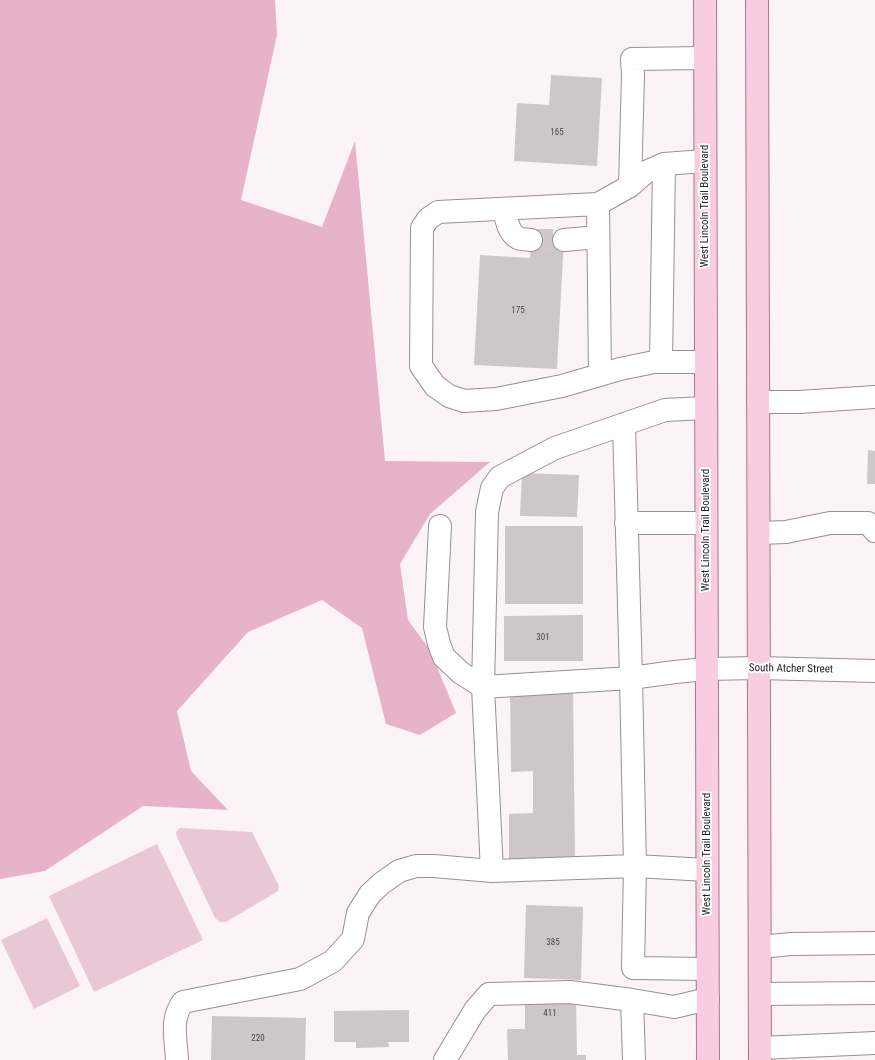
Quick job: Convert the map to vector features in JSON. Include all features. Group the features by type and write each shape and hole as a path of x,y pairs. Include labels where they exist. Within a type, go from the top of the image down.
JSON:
{"main road":[{"name":"West Lincoln Trail Boulevard","path":"705,0 704,161 708,1060"},
{"path":"757,0 760,1054"}],"street":[{"path":"630,186 633,74 632,59 704,58"},
{"path":"704,161 664,164 646,172 630,186 598,204 438,212 428,219 422,228 421,366 435,386 449,396 464,401 496,399 562,386 654,362 705,362"},
{"path":"661,362 664,164"},
{"path":"598,204 600,375"},
{"path":"504,209 507,223 512,232 519,238 531,240"},
{"path":"564,240 598,237"},
{"path":"758,402 799,402 875,397"},
{"path":"492,871 483,687 487,512 492,488 500,477 555,448 665,410 705,408"},
{"path":"624,424 635,866 633,968 708,969"},
{"path":"626,523 706,523"},
{"path":"758,533 786,532 830,523 868,523 875,531"},
{"path":"440,526 435,627 438,644 444,657 461,673 483,687"},
{"name":"South Atcher Street","path":"483,687 631,678 706,669 759,668 875,671"},
{"path":"177,1060 174,1022 177,1010 184,1002 300,979 333,961 353,939 358,913 370,894 399,871 416,866 492,871 635,866 707,870"},
{"path":"760,947 791,944 875,943"},
{"path":"445,1060 475,1010 489,994 570,992 674,1007 708,999"},
{"path":"760,994 875,993"},
{"path":"632,1000 634,1060"},
{"path":"760,1054 875,1043"}],"shaded area":[{"path":"0,0 275,0 277,35 241,200 322,227 355,141 385,461 490,462 430,514 400,564 408,620 430,650 456,713 420,735 386,724 362,628 322,600 248,632 177,711 191,771 228,810 143,806 45,871 0,879"},
{"path":"180,828 252,832 279,886 278,891 226,922 220,922 215,918 177,837 176,832"},
{"path":"157,844 203,940 94,992 49,896"},
{"path":"47,918 80,986 34,1009 1,940"}],"building":[{"path":"551,75 602,78 597,166 514,161 517,103 549,105"},
{"path":"532,235 564,237 557,369 474,365 480,255 530,258"},
{"path":"868,450 875,451 875,484 867,484"},
{"path":"522,473 579,475 577,517 520,516"},
{"path":"505,526 583,526 583,604 505,604"},
{"path":"583,615 583,661 504,661 504,616"},
{"path":"573,688 575,861 509,862 509,814 533,813 533,771 511,772 510,689"},
{"path":"526,905 583,907 581,980 524,978"},
{"path":"576,997 577,1055 586,1055 586,1060 508,1060 507,1029 525,1029 525,998"},
{"path":"409,1010 409,1042 388,1042 389,1047 356,1048 356,1042 334,1042 334,1011"},
{"path":"212,1016 306,1018 305,1060 211,1060"}],"tunnel":[{"path":"531,240 564,240"}]}
